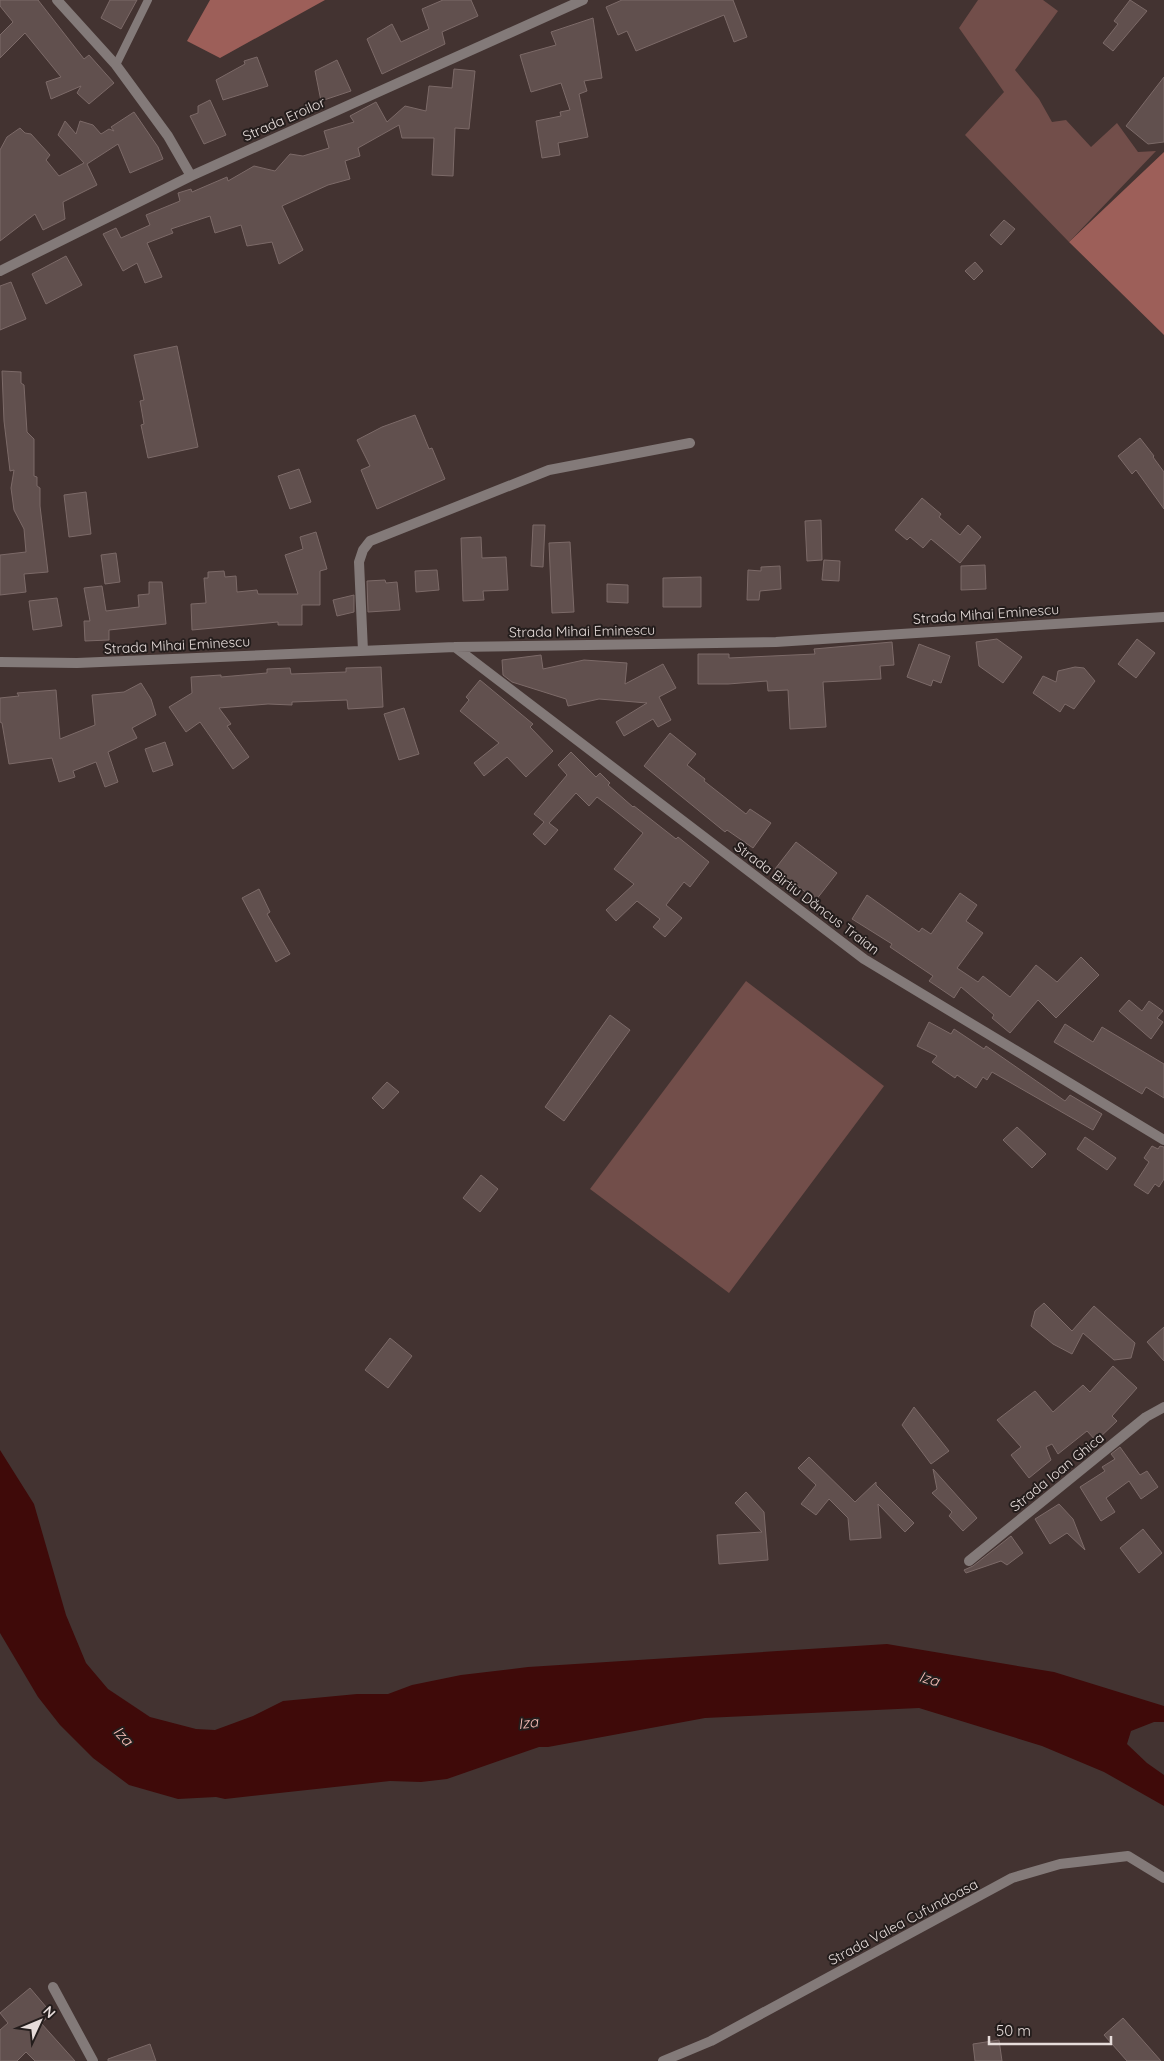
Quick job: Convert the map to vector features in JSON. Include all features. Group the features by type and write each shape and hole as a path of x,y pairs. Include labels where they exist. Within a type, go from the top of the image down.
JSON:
{"street":[{"path":"57,0 116,65 168,136 191,176"},
{"name":"Strada Eroilor","path":"0,271 191,176 583,0"},
{"path":"363,651 359,562 363,550 370,541 549,470 690,443"},
{"name":"Strada Mihai Eminescu","path":"0,662 77,663 455,647 776,642 1164,616"},
{"name":"Strada Birtiu Dăncus Traian","path":"455,647 864,959 1164,1140"},
{"name":"Strada Ioan Ghica","path":"969,1561 1146,1417 1164,1407"},
{"name":"Strada Valea Cufundoasa","path":"663,2061 711,2041 1012,1878 1060,1864 1128,1856 1164,1878"},
{"path":"53,1987 94,2061"}],"lane":[{"path":"116,65 148,0"}],"shaded area":[{"path":"210,0 325,0 220,58 187,41"},
{"path":"978,0 1043,0 1058,11 1015,70 1039,99 1052,122 1066,120 1091,147 1117,123 1138,152 1156,151 1069,242 965,135 1004,92 959,28"},
{"path":"1164,152 1164,335 1069,242"},
{"path":"746,981 884,1086 729,1293 590,1189"}],"water":[{"name":"Iza","path":"0,1450 34,1504 66,1615 86,1663 108,1689 150,1717 196,1729 215,1730 253,1716 283,1701 357,1694 388,1694 412,1685 461,1675 528,1667 887,1644 1054,1672 1164,1706 1164,1722 1154,1722 1131,1731 1127,1744 1147,1763 1164,1775 1164,1806 1104,1772 1042,1746 919,1708 705,1718 548,1747 539,1747 447,1779 421,1782 390,1781 225,1799 216,1797 178,1799 129,1785 93,1758 60,1725 38,1697 0,1633"}],"building":[{"path":"0,0 38,0 84,59 89,55 114,83 89,104 77,93 81,86 51,99 46,82 61,77 25,33 0,58 0,35 13,22 0,6"},
{"path":"110,0 137,0 121,29 101,18"},
{"path":"443,0 471,0 478,16 442,32 445,44 382,74 367,39 392,24 401,42 429,29 422,9"},
{"path":"622,0 733,0 747,37 734,42 724,15 636,51 627,31 618,35 606,7"},
{"path":"1130,0 1147,11 1113,51 1103,43 1118,24 1114,21"},
{"path":"593,18 602,78 584,81 587,91 579,94 588,137 558,143 560,155 542,158 536,121 561,116 560,112 570,110 561,83 531,92 520,55 556,45 551,32"},
{"path":"257,57 268,86 223,100 216,80 245,64 244,61"},
{"path":"337,60 351,91 321,101 315,71"},
{"path":"454,69 475,71 469,129 455,128 453,176 432,175 434,138 402,138 399,125 358,148 360,156 345,161 350,179 328,185 282,206 303,250 279,264 272,242 247,246 241,225 215,233 210,216 171,229 173,233 147,243 162,277 145,283 137,263 123,271 103,234 116,228 121,238 150,225 146,215 180,201 178,193 191,189 192,192 227,177 228,181 254,166 275,171 290,154 303,156 329,148 324,131 354,122 350,116 376,102 387,122 405,106 426,111 429,86 452,88"},
{"path":"1164,77 1164,142 1148,144 1126,126"},
{"path":"210,100 226,135 204,144 190,116 198,113 198,106"},
{"path":"134,112 158,147 163,159 130,173 118,144 87,164 97,185 63,202 65,219 43,230 35,214 0,241 0,150 7,137 20,128 25,133 31,134 50,155 46,160 59,176 84,163 58,135 65,121 76,134 80,121 93,125 101,134 109,129 114,131 111,127"},
{"path":"1004,220 1015,229 1001,245 990,235"},
{"path":"66,256 82,285 46,304 32,274"},
{"path":"975,262 983,271 974,280 965,271"},
{"path":"11,282 26,319 0,330 0,286"},
{"path":"177,346 198,447 148,458 141,425 144,424 140,401 144,400 134,355"},
{"path":"2,371 21,372 21,383 24,385 27,432 34,439 34,476 37,477 37,486 40,488 40,506 48,572 24,574 26,592 0,595 0,555 26,552 24,529 14,510 11,488 14,470 10,471 4,421"},
{"path":"415,415 429,449 432,448 445,479 377,509 361,470 370,466 357,440 382,427"},
{"path":"1140,438 1164,472 1164,509 1136,470 1132,474 1118,456"},
{"path":"299,469 311,502 290,509 278,476"},
{"path":"86,492 91,534 69,537 64,495"},
{"path":"922,498 941,514 939,517 960,535 968,525 981,537 960,563 931,539 923,548 910,537 907,540 895,530"},
{"path":"821,520 822,560 807,561 805,521"},
{"path":"533,525 545,525 543,567 531,566"},
{"path":"316,532 327,569 320,571 320,605 302,605 302,625 278,625 278,622 192,630 191,604 206,603 204,578 208,578 208,572 224,571 225,577 236,576 237,592 257,590 258,594 298,594 285,555 303,549 300,537"},
{"path":"481,537 482,558 506,557 508,590 483,591 484,600 463,601 461,538"},
{"path":"570,542 574,612 552,613 549,543"},
{"path":"116,553 120,582 105,584 101,555"},
{"path":"824,560 840,561 839,581 822,580"},
{"path":"985,565 986,589 961,590 961,566"},
{"path":"780,566 781,589 760,591 759,600 747,600 748,570 761,571 761,567"},
{"path":"437,570 439,590 416,592 415,571"},
{"path":"701,577 701,607 663,607 663,578"},
{"path":"385,580 386,583 397,582 400,610 368,612 367,581"},
{"path":"149,582 162,582 166,624 109,630 109,640 85,641 84,621 90,621 84,588 102,586 106,611 139,607 138,595 149,594"},
{"path":"607,584 628,585 628,603 607,602"},
{"path":"354,595 354,612 337,616 333,600"},
{"path":"57,598 62,626 33,630 29,601"},
{"path":"997,639 1022,657 1003,683 979,666 976,642"},
{"path":"1137,639 1155,653 1136,678 1118,664"},
{"path":"892,642 894,665 880,666 881,679 823,682 826,727 790,729 788,690 768,691 767,681 698,684 698,654 729,654 729,658 815,654 814,649"},
{"path":"919,644 950,656 941,683 933,680 931,686 907,677"},
{"path":"541,655 543,669 584,660 627,663 625,684 663,664 676,688 659,697 671,720 658,727 653,719 624,736 616,722 647,703 599,699 568,706 566,699 512,682 503,675 502,660"},
{"path":"381,667 383,707 348,709 347,700 292,702 292,705 268,704 219,708 231,724 227,726 249,757 233,769 200,722 186,732 169,707 192,693 191,677 221,675 221,677 267,673 267,669 290,668 291,674 346,672 346,668"},
{"path":"1075,667 1084,668 1095,681 1074,709 1065,704 1060,712 1033,693 1043,676 1056,682 1058,671"},
{"path":"480,680 533,724 530,727 553,751 526,777 507,757 484,776 474,763 499,743 460,711 469,700 466,697"},
{"path":"141,683 151,699 156,715 132,728 137,738 108,752 118,782 105,787 96,762 73,771 75,777 59,782 52,758 9,764 2,723 0,722 0,698 19,696 17,693 56,690 60,739 95,725 92,695 124,692"},
{"path":"404,708 419,754 399,760 384,714"},
{"path":"670,733 696,754 687,765 705,779 704,781 746,814 750,809 771,823 753,848 727,830 725,832 644,766"},
{"path":"165,742 173,765 153,772 145,749"},
{"path":"571,752 596,777 600,773 610,783 608,785 633,807 676,839 678,837 709,862 690,887 684,882 666,905 682,918 665,937 653,927 660,919 637,901 616,921 606,910 634,884 614,869 643,833 613,809 597,797 589,806 576,793 549,823 558,830 545,845 533,834 544,822 534,814 567,775 558,765"},
{"path":"796,842 837,873 816,900 775,869"},
{"path":"259,889 270,912 267,914 290,954 276,962 242,898"},
{"path":"960,893 977,905 966,921 983,933 957,968 978,982 983,976 1010,997 1036,965 1057,982 1081,957 1099,975 1056,1018 1038,1000 1010,1033 992,1018 994,1015 961,987 954,998 929,981 933,976 890,947 892,944 852,919 867,895 919,932 922,928 931,934"},
{"path":"1129,1000 1142,1011 1149,1001 1163,1011 1157,1018 1163,1022 1151,1039 1119,1011"},
{"path":"610,1015 630,1030 564,1121 545,1107"},
{"path":"929,1022 951,1034 954,1029 984,1049 986,1046 1065,1101 1070,1095 1102,1114 1093,1130 992,1072 987,1080 983,1077 976,1088 957,1075 955,1078 932,1062 937,1056 917,1046"},
{"path":"1065,1024 1093,1042 1102,1027 1164,1064 1164,1098 1146,1087 1142,1094 1054,1042"},
{"path":"387,1082 399,1092 383,1109 372,1098"},
{"path":"1017,1127 1046,1154 1032,1168 1003,1140"},
{"path":"1085,1137 1116,1158 1107,1170 1077,1149"},
{"path":"1152,1146 1158,1149 1160,1146 1164,1147 1164,1179 1159,1187 1155,1184 1148,1194 1134,1185 1149,1162 1144,1158"},
{"path":"481,1175 498,1189 480,1212 463,1198"},
{"path":"1044,1303 1072,1331 1094,1306 1135,1343 1131,1358 1114,1360 1083,1333 1072,1354 1053,1344 1031,1326 1035,1311"},
{"path":"1164,1327 1164,1361 1147,1342"},
{"path":"390,1338 412,1356 388,1388 365,1370"},
{"path":"1113,1366 1137,1388 1112,1416 1117,1421 1096,1441 1087,1431 1058,1454 1052,1444 1046,1447 1051,1460 1029,1478 1011,1455 1021,1447 997,1420 1035,1391 1053,1412 1083,1385 1090,1392"},
{"path":"914,1407 949,1451 931,1464 902,1425"},
{"path":"1120,1447 1140,1475 1147,1471 1158,1487 1141,1499 1129,1481 1106,1498 1115,1512 1101,1521 1080,1487 1105,1471 1102,1467 1115,1459 1111,1454"},
{"path":"809,1457 855,1502 876,1482 876,1485 914,1523 905,1532 878,1504 881,1538 850,1540 848,1518 829,1499 816,1515 801,1504 816,1485 798,1468"},
{"path":"933,1469 977,1518 963,1531 949,1516 952,1512 932,1493 937,1489"},
{"path":"746,1492 764,1512 768,1560 719,1564 717,1535 762,1532 735,1503"},
{"path":"1059,1504 1073,1519 1085,1550 1067,1533 1050,1544 1035,1519"},
{"path":"1143,1529 1162,1553 1139,1573 1120,1548"},
{"path":"1011,1536 1023,1553 1007,1565 1001,1561 966,1573 964,1570 973,1566"},
{"path":"30,1988 52,2014 41,2023 75,2061 35,2061 26,2052 17,2061 0,2061 0,2030 8,2023 0,2013"},
{"path":"1123,2018 1161,2061 1127,2061 1104,2035"},
{"path":"999,2040 1002,2061 975,2061 973,2044"},
{"path":"150,2044 156,2061 108,2061 108,2059"}]}
